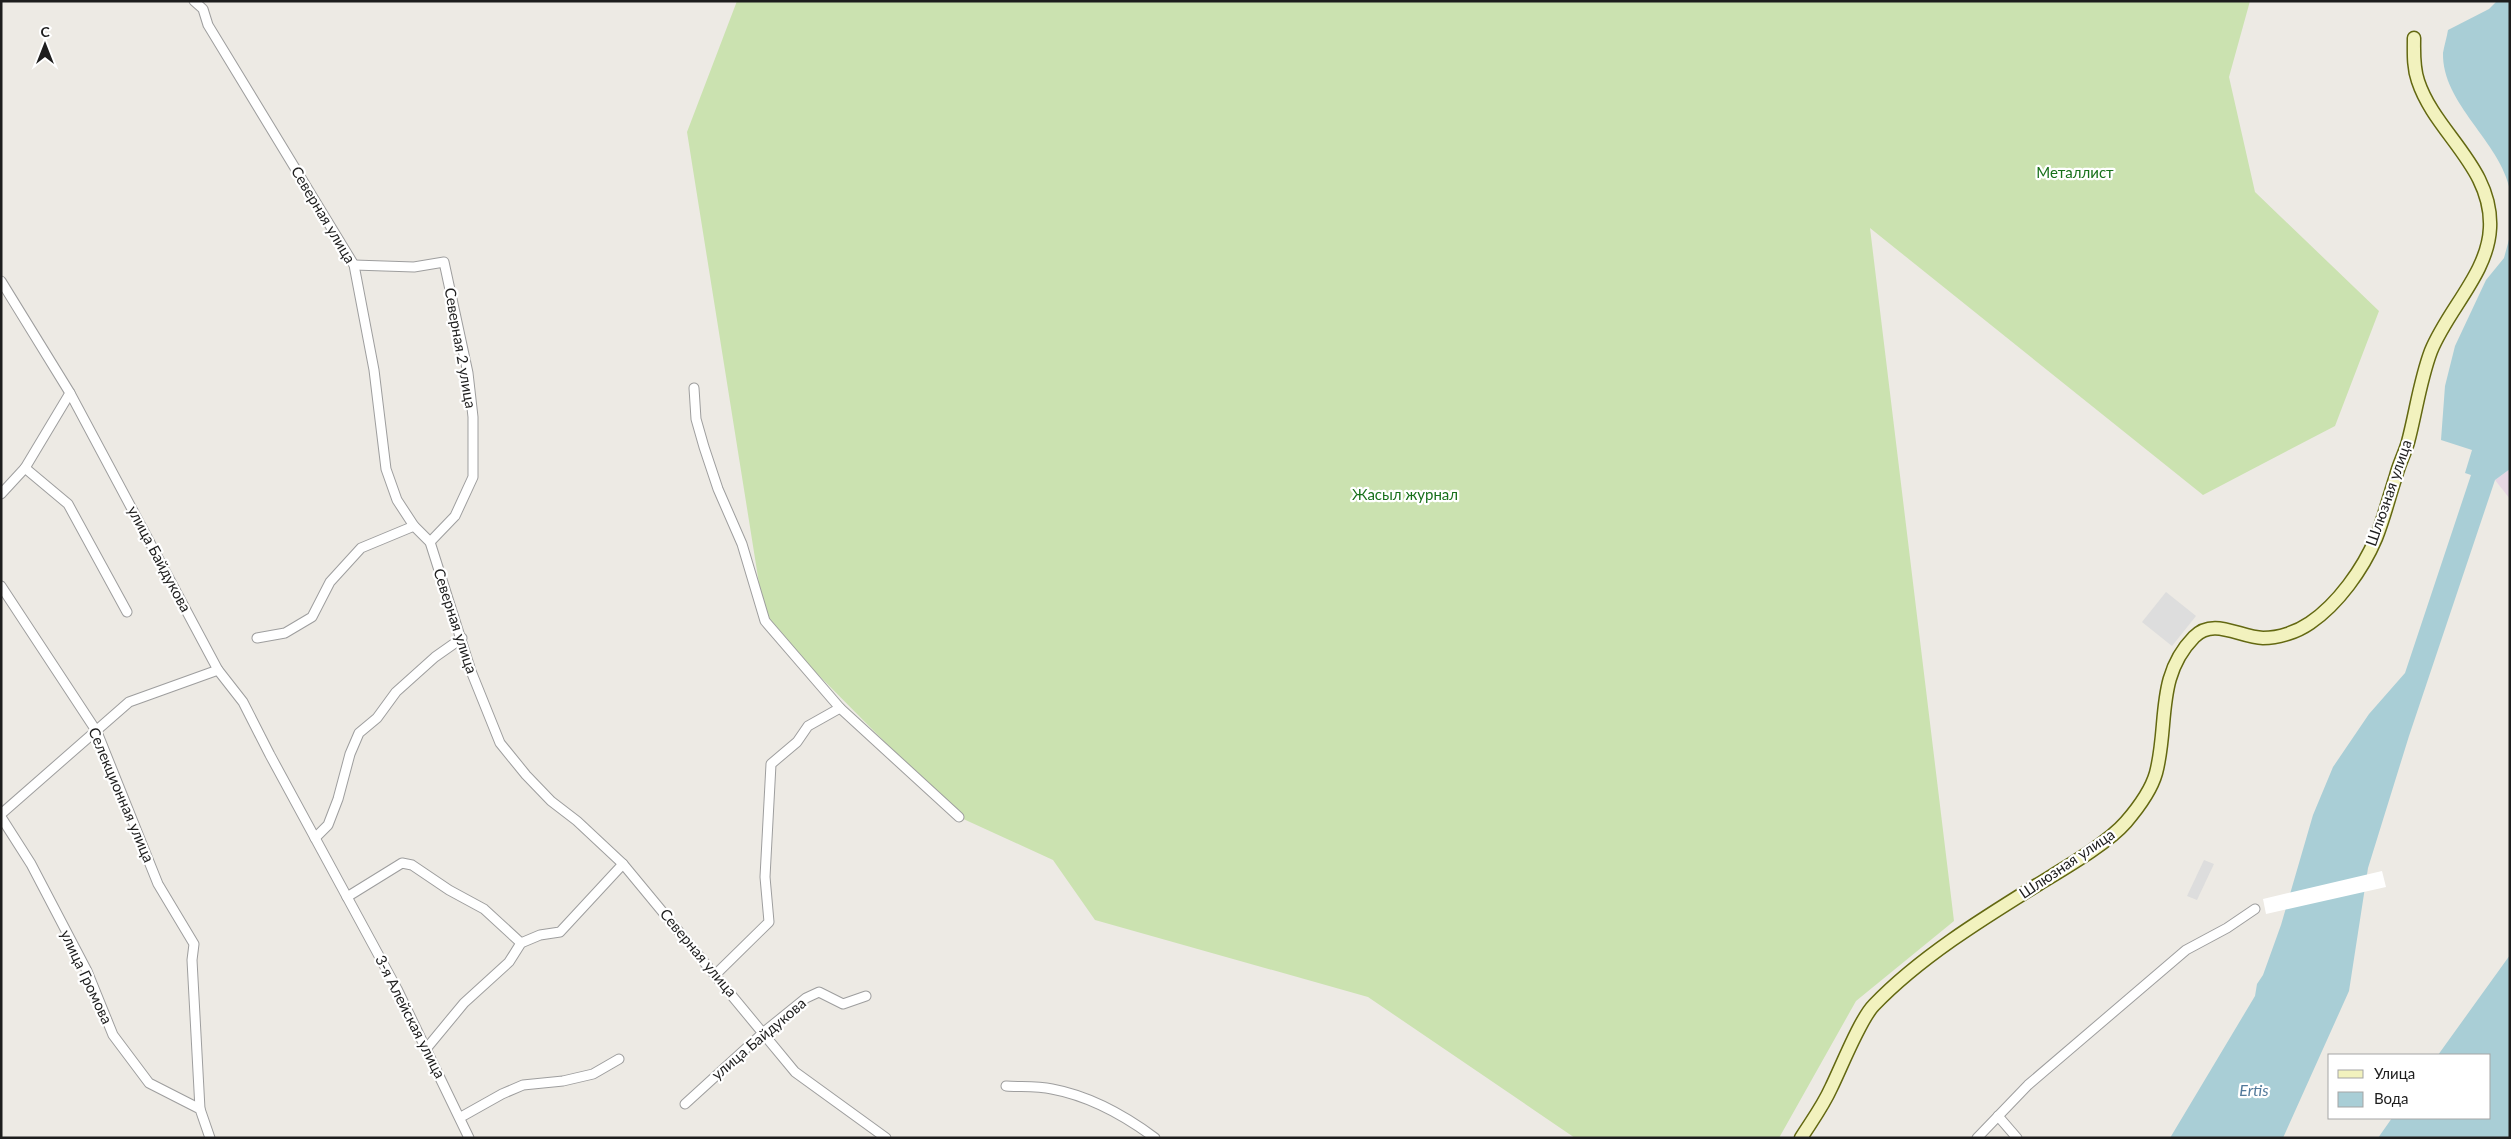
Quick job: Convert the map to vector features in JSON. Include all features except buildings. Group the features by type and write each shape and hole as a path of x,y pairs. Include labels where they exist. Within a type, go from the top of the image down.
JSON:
{"street":[{"name":"Северная улица","path":"194,1 202,9 208,25 354,265 374,370 386,469 397,500 414,526 430,542 471,671 500,743 551,802 577,821 624,864 795,1072 884,1137"},
{"path":"202,9 209,1"},
{"name":"Шлюзная улица","path":"1801,1138 1828,1094 1869,1009 1922,963 2035,886 2067,868 2123,826 2134,812 2155,777 2164,702 2170,672 2184,648 2198,632 2207,628 2220,628 2260,638 2280,636 2307,626 2328,610 2354,576 2375,541 2407,444 2417,397 2431,351 2449,316 2477,272 2488,248 2490,223 2479,176 2427,102 2418,81 2414,65 2414,38"},
{"name":"Северная 2 улица","path":"354,265 414,267 444,262 468,373 473,417 473,478 454,516 430,542"},
{"name":"улица Байдукова","path":"1,281 70,393 218,670 243,702 347,897"},
{"path":"694,388 696,419 704,447 718,489 742,544 766,621 840,708 959,817"},
{"path":"1,494 26,468 70,393"},
{"path":"26,468 68,504 127,612"},
{"path":"257,638 285,633 312,617 330,582 361,548 414,526"},
{"name":"Селекционная улица","path":"1,586 97,732 158,884 194,944 192,960 200,1109"},
{"path":"315,838 328,825 338,799 350,754 359,733 376,718 396,692 435,658 462,638"},
{"path":"1,815 129,702 218,670"},
{"path":"716,974 769,922 765,877 771,764 797,742 808,726 840,708"},
{"name":"улица Громова","path":"1,815 31,864 87,971 113,1035 149,1083 200,1109"},
{"path":"347,897 402,863 412,865 450,890 484,908 521,943"},
{"path":"426,1049 464,1003 509,962 521,943 540,935 560,932 624,864"},
{"name":"3-я Алейская улица","path":"347,897 397,989 461,1117 469,1138"},
{"path":"1977,1138 2028,1085 2186,950 2227,928 2254,909"},
{"name":"улица Байдукова","path":"685,1104 764,1032 806,998 819,992 843,1004 866,996"},
{"path":"461,1117 502,1094 523,1085 563,1081 593,1074 619,1059"},
{"path":"1006,1086 1052,1089 1096,1103 1128,1118 1155,1138"},
{"path":"200,1109 210,1138"},
{"path":"1998,1116 2017,1138"}],"shaded area":[{"path":"2510,469 2510,499 2495,480"},
{"path":"2166,592 2196,616 2172,646 2142,622"},
{"path":"2204,860 2214,864 2197,900 2187,896"}],"green space":[{"name":"Жасыл журнал","path":"737,1 2250,1 2229,77 2255,192 2379,311 2335,426 2203,495 1870,228 1954,921 1856,1001 1779,1138 1575,1138 1368,997 1095,920 1053,860 959,817 765,621 687,132"}],"water":[{"path":"2497,1 2510,1 2510,190 2504,172 2495,155 2461,106 2452,89 2445,72 2443,53 2448,30 2489,9"},
{"name":"Ertis","path":"2510,236 2510,469 2495,480 2409,736 2368,868 2349,991 2283,1138 2170,1138 2255,996 2257,984 2263,975 2281,925 2313,815 2333,767 2369,714 2405,673 2471,475 2465,473 2472,450 2441,440 2445,386 2455,346 2486,280 2504,258"},
{"path":"2510,955 2510,1138 2378,1138 2391,1119 2491,1119 2491,1054 2439,1054"}],"pier":[{"path":"2382,871 2386,887 2266,914 2263,899"}],"park label":[{"name":"Металлист","path":"2075,173"}]}
